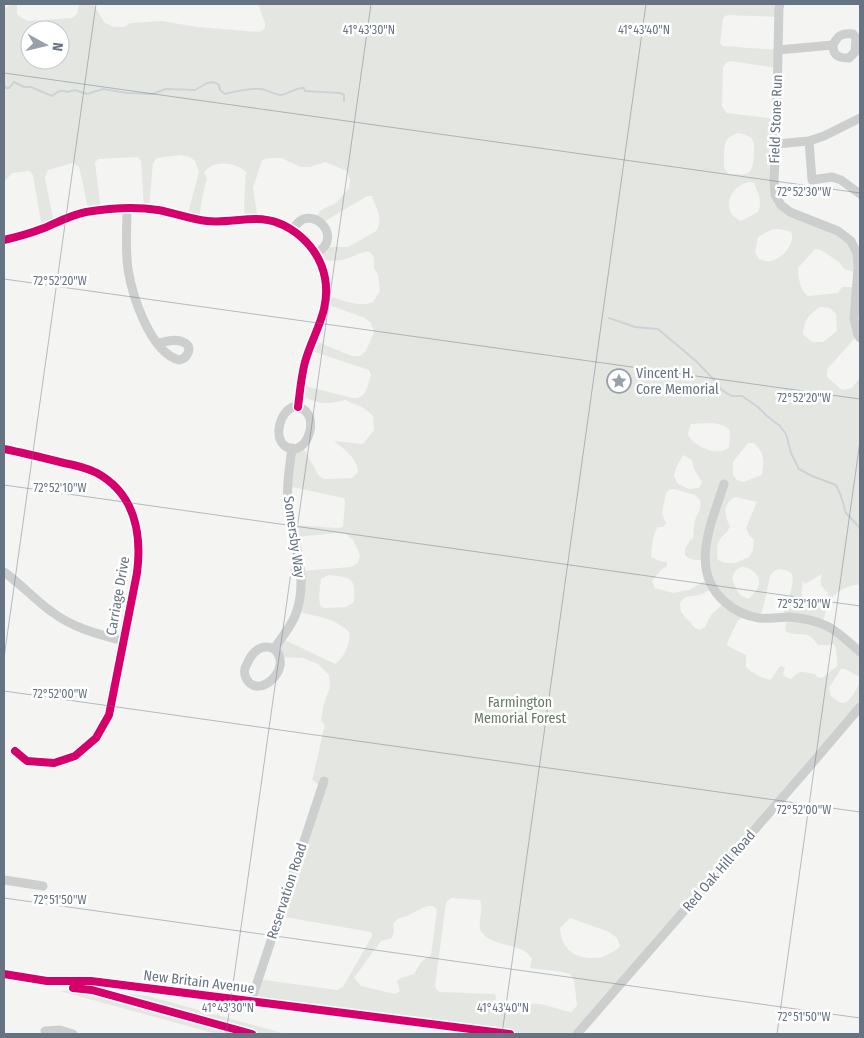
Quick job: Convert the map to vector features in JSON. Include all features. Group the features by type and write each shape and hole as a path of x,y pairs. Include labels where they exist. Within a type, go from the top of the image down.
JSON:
{"street":[{"name":"Field Stone Run","path":"780,4 775,195 781,205 790,212 838,231 850,241 857,254 858,303 854,319 860,338"},
{"path":"778,50 832,45"},
{"path":"776,144 808,141 824,136 860,118"},
{"path":"808,141 812,180 832,177 841,180 860,194"},
{"path":"127,208 127,255 132,287 143,319 158,343"},
{"path":"4,240 28,234 74,215 103,209 127,208 159,210 206,221 222,222 258,219 282,224 294,230 316,253 326,280 327,295 321,322 302,374 298,407"},
{"path":"294,230 298,224 308,219 314,219 324,225 327,230 327,242 324,248 316,253"},
{"path":"298,407 303,408 307,412 311,421 306,443 297,448 292,448 281,441 279,436 280,426 282,415 289,409 298,407"},
{"name":"Somersby Way","path":"274,649 294,618 300,601 300,566 288,502 287,486 292,448"},
{"name":"Carriage Drive","path":"4,449 96,472 113,484 126,500 137,527 139,542 139,558 109,715 96,738 76,756 54,763 27,761 15,751"},
{"path":"724,484 704,552 711,584 718,596 731,608 744,615 760,618 792,617 810,620 827,626 841,635 860,652"},
{"path":"4,572 51,612 64,620 80,628 123,641"},
{"path":"265,646 274,649 278,652 281,662 277,672 266,684 256,686 251,684 244,673 249,659 256,650 265,646"},
{"name":"Red Oak Hill Road","path":"577,1034 860,707"},
{"name":"Reservation Road","path":"251,1001 324,782"},
{"path":"4,880 42,886"},
{"name":"New Britain Avenue","path":"4,974 47,981 91,981 510,1034"},
{"path":"44,1031 60,1030 73,1034"}],"green space":[{"name":"Farmington Memorial Forest","path":"10,4 17,4 17,14 26,20 20,20 20,70 70,70 70,20 43,20 72,18 77,14 79,4 93,4 105,23 114,27 124,27 131,23 162,21 197,27 260,32 265,28 265,23 258,4 780,4 778,17 729,15 723,19 720,43 723,46 778,50 778,68 730,61 726,63 723,67 722,106 727,113 777,119 774,179 781,205 851,241 858,273 844,269 839,262 821,250 815,249 798,268 798,276 803,290 808,296 838,293 842,287 856,287 858,335 828,368 827,377 842,390 852,388 860,378 860,585 845,588 835,594 829,603 822,624 860,652 860,677 845,669 841,669 829,688 831,696 843,703 851,698 860,683 860,707 728,860 722,856 713,866 718,871 577,1034 510,1034 251,1001 257,979 337,990 343,987 372,936 371,932 279,916 322,787 312,780 325,725 321,720 324,704 330,687 329,675 318,664 303,658 280,657 278,652 281,638 335,664 344,654 349,642 350,633 338,623 296,611 301,571 351,567 358,563 360,555 353,540 346,534 337,533 295,537 292,525 343,527 344,498 287,486 292,448 302,446 319,476 324,479 352,478 358,472 357,467 350,455 334,441 363,444 374,430 373,416 364,408 345,400 321,403 299,396 301,385 353,398 358,398 366,391 371,375 369,370 309,350 313,340 352,356 360,356 366,351 374,332 371,323 365,318 326,304 327,295 356,304 373,302 380,291 378,275 374,268 374,258 370,252 367,252 343,260 320,260 316,253 324,247 348,247 376,231 379,222 378,213 372,196 367,196 322,223 314,219 321,210 336,203 349,188 350,180 347,171 325,162 310,167 301,167 281,158 269,158 262,160 253,188 258,219 245,219 246,172 230,164 218,164 204,173 207,178 199,220 187,217 199,172 195,161 190,157 181,155 157,158 153,163 149,209 144,209 141,161 138,157 98,159 95,163 101,210 89,212 79,167 73,163 48,170 45,178 54,223 42,228 33,175 29,171 12,173 4,185 4,9","holes":["739,133 748,136 754,143 751,169 746,174 729,174 724,168 724,151 729,138","745,183 754,183 760,200 758,212 741,221 733,216 729,208 730,198","773,229 791,232 792,241 780,257 766,261 759,259 755,252 758,237","820,307 830,308 836,314 837,331 823,342 812,342 803,334 805,324 810,315","707,423 722,425 730,431 729,447 724,450 713,451 701,447 688,435 691,424","748,443 754,443 763,458 762,475 743,482 737,480 733,475 733,462","683,455 692,460 694,469 702,482 699,488 689,489 678,484 674,476","674,489 695,495 700,500 699,511 694,523 693,539 691,539 685,549 685,555 692,559 705,560 709,579 689,590 673,593 655,588 652,581 667,566 667,562 651,557 656,530 658,527 663,527 666,523 662,514 666,493","736,497 757,502 746,528 754,540 753,550 749,557 735,563 725,563 718,560 717,546 730,526 726,517 727,505","742,567 758,576 757,590 750,598 743,597 740,594 732,578 734,573","779,569 790,572 793,582 792,588 782,618 787,618 785,631 810,636 818,645 833,644 836,647 837,666 822,678 817,677 815,674 802,672 791,679 783,675 785,668 781,666 770,680 746,667 746,655 728,646 727,643 737,622 744,615 760,618 770,576 774,571","822,574 821,585 828,593 827,602 824,606 814,606 803,598 803,581 805,584","328,575 347,578 353,583 354,602 346,607 324,608 320,605 321,579","713,588 725,602 711,615 705,627 700,630 695,628 681,612 680,603 686,597 700,595","451,898 480,900 480,928 484,935 489,939 526,952 532,959 530,968 570,974 574,980 577,1005 572,1012 533,1004 528,1005 526,1012 523,1014 497,1009 495,1007 495,994 440,992 435,986 446,903","428,906 433,906 437,910 431,955 421,962 414,974 397,981 400,991 395,994 361,986 354,978 381,941 392,938 393,924 399,918","570,918 609,932 617,938 620,946 603,957 578,956 565,945 560,928"]},
{"path":"78,989 148,996 286,1034 217,1034 60,991"}],"waterway":[{"path":"4,85 6,88 9,88 14,82 52,96 61,91 75,90 87,94 103,89 127,93 153,94 165,89 195,90 207,83 214,82 219,85 220,90 225,94 256,89 281,95 304,88 305,91 340,93 344,95 344,101"},
{"path":"609,318 635,327 658,329 696,361 726,393 732,396 742,396 758,407 780,426 786,434 791,453 799,469 836,485 846,513 860,528"}],"cycle path":[{"path":"4,240 39,230 80,213 122,208 158,210 195,219 219,222 268,220 291,229 309,245 316,255 322,266 326,290 326,301 320,322 308,351 298,407"},
{"path":"4,449 85,468 97,473 110,482 128,504 137,530 138,544 137,573 109,715 96,738 75,756 54,763 27,761 15,751"},
{"path":"4,974 47,981 91,981 510,1034"},
{"path":"73,988 92,990 252,1034"}],"place":[{"name":"Vincent H. Core Memorial","path":"619,381"}]}
